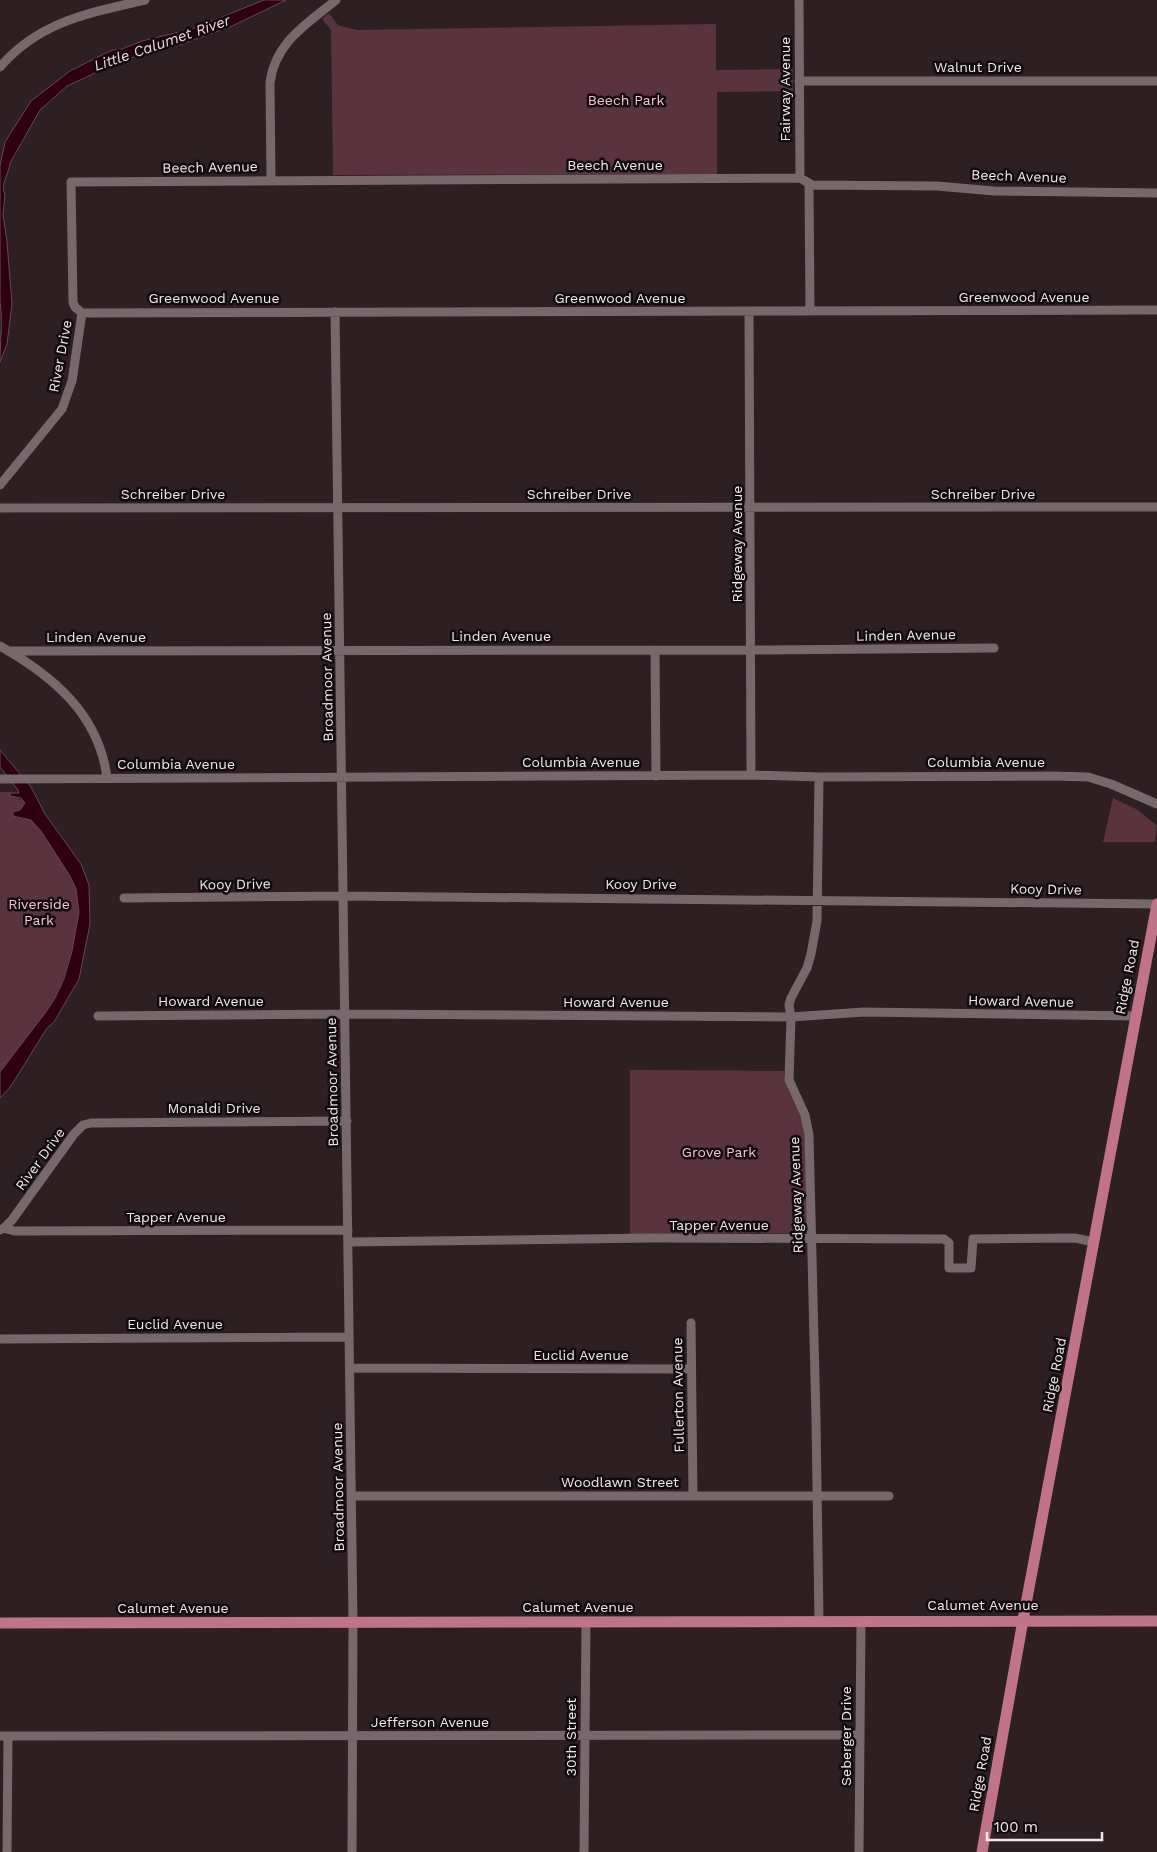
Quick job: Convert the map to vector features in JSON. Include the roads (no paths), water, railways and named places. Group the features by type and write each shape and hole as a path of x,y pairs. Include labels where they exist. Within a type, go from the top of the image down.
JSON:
{"main road":[{"name":"Ridge Road","path":"982,1852 1022,1620 1157,904"},
{"name":"Calumet Avenue","path":"0,1623 1157,1621"}],"street":[{"path":"0,67 18,48 48,28 81,15 145,0"},
{"path":"271,180 270,82 272,68 276,57 295,33 336,0"},
{"name":"Fairway Avenue","path":"799,0 800,178"},
{"name":"Walnut Drive","path":"799,81 1157,81"},
{"name":"Beech Avenue","path":"71,182 800,178 812,185 938,186 994,191 1157,193"},
{"name":"River Drive","path":"0,485 62,410 72,381 82,313 75,307 73,302 71,182"},
{"path":"809,183 810,311"},
{"name":"Greenwood Avenue","path":"82,313 1157,310"},
{"name":"Broadmoor Avenue","path":"336,312 352,1496 352,1852"},
{"name":"Ridgeway Avenue","path":"749,312 752,775"},
{"name":"Schreiber Drive","path":"0,508 1157,507"},
{"path":"4,648 49,678 65,692 78,708 96,737 106,763 107,778"},
{"name":"Linden Avenue","path":"4,648 340,650 994,648"},
{"path":"655,650 656,776"},
{"name":"Columbia Avenue","path":"0,779 752,775 819,777 1054,776 1088,777 1111,784 1157,804"},
{"name":"Ridgeway Avenue","path":"819,777 817,921 812,954 789,1006 791,1017 788,1080 804,1115 809,1135 818,1496 819,1621"},
{"name":"Kooy Drive","path":"124,898 344,896 817,899 1157,904"},
{"name":"Howard Avenue","path":"98,1016 345,1014 791,1017 864,1012 1135,1016"},
{"name":"Monaldi Drive","path":"83,1125 91,1123 346,1121"},
{"name":"River Drive","path":"2,1229 18,1213 74,1134 83,1125"},
{"name":"Tapper Avenue","path":"2,1229 14,1231 348,1230"},
{"name":"Tapper Avenue","path":"348,1242 643,1238 944,1239 949,1243 949,1268 972,1268 973,1239 1075,1238 1094,1242"},
{"name":"Fullerton Avenue","path":"691,1323 693,1496"},
{"name":"Euclid Avenue","path":"0,1339 349,1337"},
{"name":"Euclid Avenue","path":"350,1368 692,1369"},
{"name":"Woodlawn Street","path":"352,1496 889,1496"},
{"name":"Seberger Drive","path":"859,1852 861,1621"},
{"name":"30th Street","path":"584,1852 586,1622"},
{"name":"Jefferson Avenue","path":"4,1736 860,1735"},
{"path":"4,1736 7,1852"}],"water":[{"name":"Little Calumet River","path":"264,0 286,0 230,27 179,45 127,59 110,61 93,74 67,86 40,110 10,163 4,183 3,215 12,304 7,344 0,362 0,166 5,142 31,101 70,71 113,50 192,29"},
{"path":"0,750 31,787 45,814 81,864 89,885 90,924 79,979 54,1022 47,1028 11,1086 0,1098 0,1072 46,1012 64,979 72,951 79,912 76,889 70,876 41,831 31,820 13,816 13,812 20,810 25,803 21,798 10,796 10,793 19,793 0,767"}],"park label":[{"name":"Beech Park","path":"626,100"},
{"name":"Riverside Park","path":"39,912"},
{"name":"Grove Park","path":"719,1152"}]}
